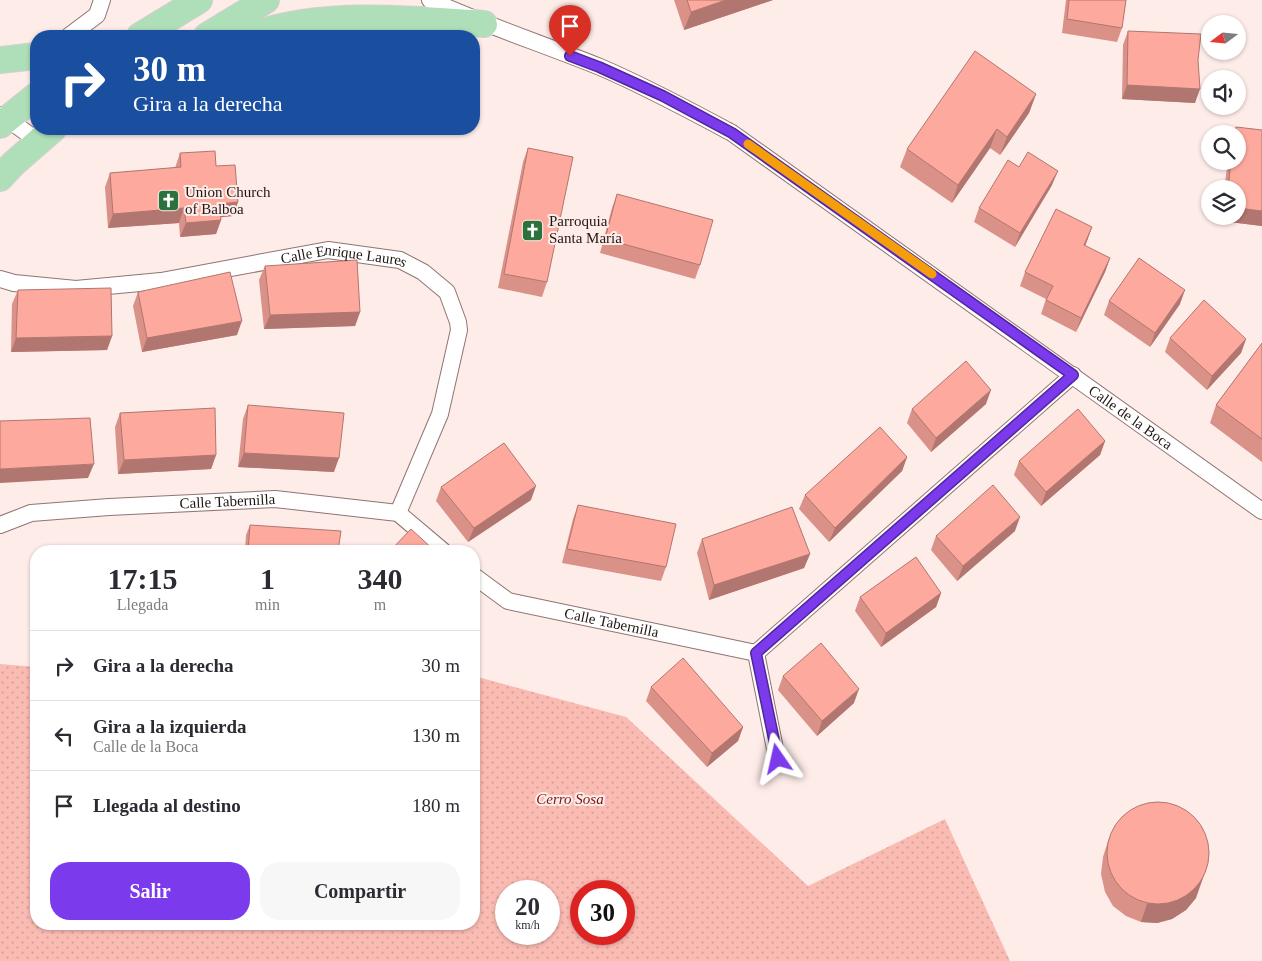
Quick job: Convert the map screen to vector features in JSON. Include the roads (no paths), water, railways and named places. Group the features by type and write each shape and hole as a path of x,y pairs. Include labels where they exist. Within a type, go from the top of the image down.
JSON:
{"main road":[{"path":"148,30 199,0"},
{"path":"217,30 266,0"},
{"path":"268,30 294,24 362,19 484,24"},
{"path":"2,119 30,100"},
{"path":"0,178 45,135"}],"street":[{"path":"77,30 97,15 102,0"},
{"name":"Calle de la Boca","path":"430,0 484,24 615,74 663,96 732,133 1262,511"},
{"path":"2,119 30,129"},
{"name":"Calle Enrique Laures","path":"0,279 14,284 76,289 160,281 328,250 400,260 423,272 447,292 459,330 440,414 398,513"},
{"path":"778,759 756,653 1073,375"},
{"name":"Calle Tabernilla","path":"0,525 31,513 109,507 275,499 398,513"},
{"path":"398,513 436,545"},
{"name":"Calle Tabernilla","path":"480,580 508,601 756,653"}],"place":[{"name":"Union Church of Balboa","path":"169,201"},
{"name":"Parroquia Santa María","path":"533,230"}],"park label":[{"name":"Cerro Sosa","path":"570,799"}]}
